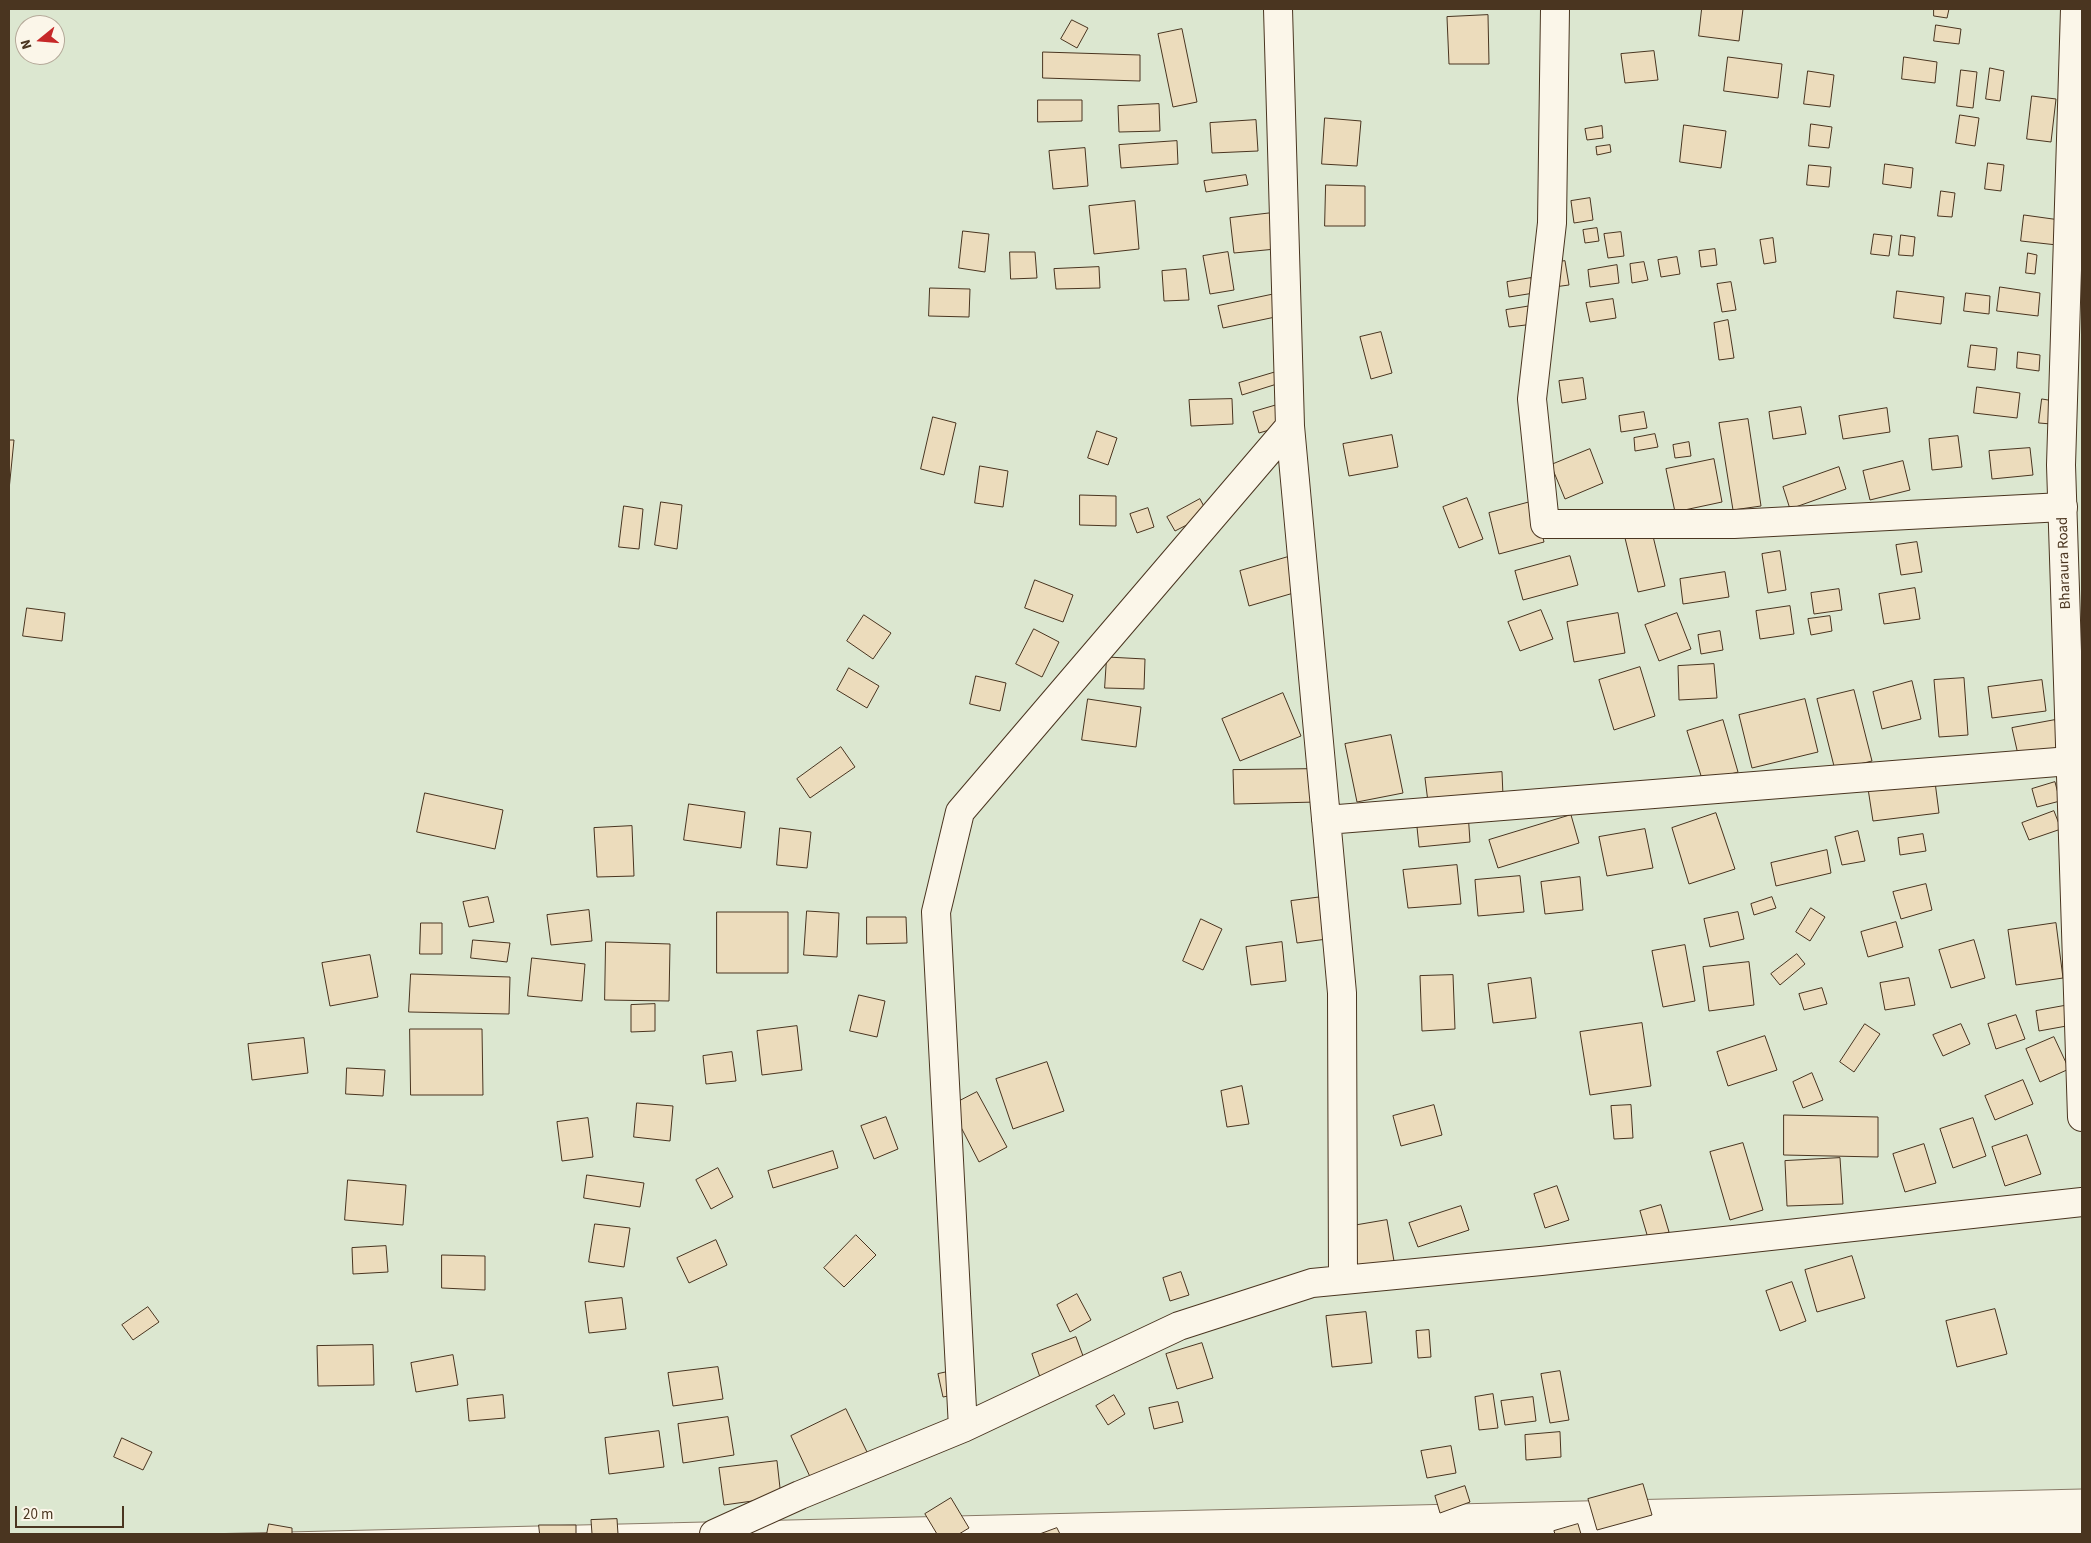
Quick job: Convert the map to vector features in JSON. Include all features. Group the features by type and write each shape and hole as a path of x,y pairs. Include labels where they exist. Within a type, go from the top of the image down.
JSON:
{"street":[{"path":"1278,9 1290,426 1342,993 1343,1280"},
{"path":"1555,9 1552,223 1532,399 1545,524 1734,524 2063,507"},
{"name":"Bharaura Road","path":"2075,9 2062,465 2082,1117"},
{"path":"964,1428 936,912 960,812 1290,426"},
{"path":"1326,820 2070,761"},
{"path":"714,1534 800,1495 964,1428 1178,1326 1312,1283 1541,1261 2082,1202"}],"green space":[{"path":"9,9 2082,9 2082,1489 204,1534 9,1534"}],"building":[{"path":"1702,9 1743,9 1739,41 1699,36"},
{"path":"1934,9 1949,9 1947,18 1934,16"},
{"path":"1488,15 1489,64 1449,64 1447,17"},
{"path":"1072,20 1088,28 1077,48 1061,39"},
{"path":"1936,25 1961,29 1959,44 1934,41"},
{"path":"1182,29 1197,102 1173,107 1158,34"},
{"path":"1654,51 1658,80 1625,83 1621,54"},
{"path":"1043,52 1140,55 1140,81 1043,78"},
{"path":"1728,57 1782,64 1778,98 1724,91"},
{"path":"1904,57 1937,62 1935,83 1902,79"},
{"path":"1990,68 2004,71 2000,101 1986,99"},
{"path":"1961,70 1977,72 1973,108 1957,106"},
{"path":"1808,71 1834,75 1830,107 1804,104"},
{"path":"2032,96 2056,99 2051,142 2027,139"},
{"path":"1038,100 1082,100 1082,121 1038,122"},
{"path":"1159,104 1160,131 1119,132 1118,106"},
{"path":"1960,115 1979,118 1975,146 1956,143"},
{"path":"1325,118 1361,121 1357,166 1322,164"},
{"path":"1256,120 1258,151 1212,153 1210,123"},
{"path":"1811,124 1832,127 1829,148 1809,146"},
{"path":"1684,125 1726,131 1721,168 1680,162"},
{"path":"1602,126 1603,138 1587,140 1585,129"},
{"path":"1177,141 1178,164 1121,168 1119,145"},
{"path":"1610,145 1611,152 1597,155 1596,147"},
{"path":"1085,148 1088,186 1053,189 1049,151"},
{"path":"1988,163 2004,165 2001,191 1985,189"},
{"path":"1885,164 1913,168 1911,188 1883,184"},
{"path":"1809,165 1831,167 1829,187 1807,185"},
{"path":"1246,175 1248,185 1206,192 1204,181"},
{"path":"1326,185 1365,186 1365,226 1325,226"},
{"path":"1941,191 1955,193 1952,217 1938,216"},
{"path":"1590,198 1593,220 1574,223 1571,201"},
{"path":"1135,201 1139,249 1094,254 1089,206"},
{"path":"1272,213 1276,249 1234,253 1230,218"},
{"path":"2024,215 2060,220 2057,245 2021,241"},
{"path":"1597,228 1599,241 1585,243 1583,230"},
{"path":"963,231 989,234 985,272 959,268"},
{"path":"1621,232 1624,256 1608,258 1604,234"},
{"path":"1874,234 1892,236 1889,256 1871,254"},
{"path":"1901,235 1915,237 1913,256 1899,255"},
{"path":"1773,238 1776,262 1764,264 1760,240"},
{"path":"1715,249 1717,265 1701,267 1699,251"},
{"path":"1010,252 1035,252 1037,278 1011,279"},
{"path":"1228,252 1234,290 1210,294 1203,256"},
{"path":"2028,253 2037,255 2035,274 2026,273"},
{"path":"1677,257 1680,274 1661,277 1658,260"},
{"path":"1565,261 1569,285 1554,287 1551,263"},
{"path":"1644,262 1648,280 1632,283 1630,264"},
{"path":"1617,265 1619,283 1590,287 1588,270"},
{"path":"1099,267 1100,288 1056,289 1054,269"},
{"path":"1186,269 1189,300 1164,301 1162,271"},
{"path":"1531,278 1534,293 1509,297 1507,282"},
{"path":"1731,282 1736,310 1722,312 1717,284"},
{"path":"2000,287 2040,293 2038,316 1997,311"},
{"path":"930,288 970,289 969,317 929,316"},
{"path":"1897,291 1944,297 1941,324 1894,318"},
{"path":"1966,293 1990,296 1989,314 1964,311"},
{"path":"1275,294 1280,316 1223,328 1218,306"},
{"path":"1613,299 1616,318 1590,322 1586,303"},
{"path":"1531,306 1534,324 1509,327 1506,310"},
{"path":"1728,320 1734,358 1719,360 1714,323"},
{"path":"1381,332 1392,373 1371,379 1360,337"},
{"path":"1971,345 1997,348 1995,370 1968,367"},
{"path":"2018,352 2040,355 2039,371 2017,368"},
{"path":"1276,372 1280,383 1242,395 1239,383"},
{"path":"1583,378 1586,399 1562,403 1559,381"},
{"path":"1977,387 2020,393 2017,418 1974,413"},
{"path":"1232,399 1233,424 1191,426 1189,400"},
{"path":"2042,399 2054,401 2051,424 2039,423"},
{"path":"1277,405 1283,426 1259,433 1253,412"},
{"path":"1801,407 1806,434 1773,439 1769,412"},
{"path":"1887,408 1890,432 1843,439 1839,416"},
{"path":"1644,412 1647,428 1621,432 1619,416"},
{"path":"933,417 956,423 944,475 921,469"},
{"path":"1748,419 1761,506 1733,510 1719,423"},
{"path":"1097,431 1117,438 1108,465 1088,458"},
{"path":"1655,434 1658,447 1635,451 1634,438"},
{"path":"1392,435 1398,467 1349,476 1343,444"},
{"path":"1958,436 1962,467 1932,470 1929,439"},
{"path":"9,440 14,440 9,490"},
{"path":"1689,442 1691,456 1675,458 1673,445"},
{"path":"2030,448 2033,475 1992,479 1989,451"},
{"path":"1590,449 1603,483 1565,499 1551,465"},
{"path":"1714,459 1722,502 1675,512 1666,469"},
{"path":"1903,461 1910,490 1870,500 1863,471"},
{"path":"980,466 1008,471 1003,507 975,503"},
{"path":"1839,467 1846,489 1790,509 1783,487"},
{"path":"1080,495 1116,496 1116,526 1080,525"},
{"path":"1467,498 1483,539 1459,548 1443,507"},
{"path":"1200,499 1208,514 1175,531 1167,517"},
{"path":"1534,501 1544,542 1499,554 1489,513"},
{"path":"661,502 682,505 677,549 655,545"},
{"path":"624,506 643,509 639,549 619,547"},
{"path":"1148,508 1154,527 1137,533 1130,514"},
{"path":"1652,532 1665,586 1638,592 1625,538"},
{"path":"1917,542 1922,572 1901,575 1896,545"},
{"path":"1780,551 1786,590 1768,593 1762,554"},
{"path":"1570,556 1578,585 1523,600 1515,571"},
{"path":"1288,557 1297,592 1249,606 1240,571"},
{"path":"1725,572 1729,597 1683,604 1680,579"},
{"path":"1035,580 1073,595 1063,622 1025,608"},
{"path":"1915,588 1920,619 1884,624 1879,594"},
{"path":"1839,589 1842,610 1814,614 1811,593"},
{"path":"1790,606 1794,634 1760,639 1756,611"},
{"path":"27,608 65,613 62,641 23,636"},
{"path":"1541,610 1553,639 1520,651 1508,622"},
{"path":"1618,613 1625,653 1574,662 1567,622"},
{"path":"1677,613 1691,649 1659,661 1645,625"},
{"path":"864,615 891,633 873,659 847,641"},
{"path":"1830,616 1832,631 1811,635 1808,619"},
{"path":"1034,629 1059,642 1042,677 1016,664"},
{"path":"1720,631 1723,650 1701,654 1698,635"},
{"path":"1107,657 1145,659 1144,689 1105,688"},
{"path":"1714,664 1717,698 1679,700 1678,666"},
{"path":"1640,667 1655,716 1614,730 1599,680"},
{"path":"849,668 879,686 867,708 837,690"},
{"path":"976,676 1006,683 1000,711 970,704"},
{"path":"1964,678 1968,735 1939,737 1934,680"},
{"path":"2042,680 2046,711 1992,718 1988,687"},
{"path":"1912,681 1921,719 1882,729 1873,692"},
{"path":"1854,690 1872,761 1835,770 1817,699"},
{"path":"1283,693 1301,736 1240,761 1222,719"},
{"path":"1088,699 1141,707 1136,747 1082,740"},
{"path":"1805,699 1818,752 1752,768 1739,715"},
{"path":"1723,720 1738,772 1703,782 1687,731"},
{"path":"2055,720 2061,752 2019,759 2012,728"},
{"path":"1391,735 1403,793 1357,802 1345,744"},
{"path":"841,747 855,767 810,798 797,779"},
{"path":"1316,769 1317,802 1234,804 1233,770"},
{"path":"1502,772 1503,796 1428,802 1425,778"},
{"path":"1934,774 1939,813 1873,821 1867,782"},
{"path":"2055,782 2060,801 2037,807 2032,789"},
{"path":"425,793 503,810 495,849 417,832"},
{"path":"689,804 745,812 741,848 684,840"},
{"path":"2054,811 2061,829 2029,840 2022,823"},
{"path":"1468,812 1470,842 1419,847 1416,817"},
{"path":"1716,813 1735,869 1689,884 1672,828"},
{"path":"1571,815 1579,843 1498,868 1489,840"},
{"path":"632,826 634,876 597,877 594,828"},
{"path":"780,828 811,832 807,868 777,865"},
{"path":"1645,829 1653,868 1607,876 1599,837"},
{"path":"1858,831 1865,861 1842,865 1835,837"},
{"path":"1923,834 1926,851 1900,855 1898,838"},
{"path":"1827,850 1831,873 1776,886 1771,863"},
{"path":"1457,865 1461,904 1408,908 1403,870"},
{"path":"1520,876 1524,912 1478,916 1475,880"},
{"path":"1580,877 1583,910 1545,914 1541,882"},
{"path":"1926,884 1932,910 1901,919 1893,892"},
{"path":"488,897 494,922 469,927 463,902"},
{"path":"1322,897 1327,939 1297,943 1291,901"},
{"path":"1772,897 1776,908 1754,915 1751,904"},
{"path":"1811,908 1825,917 1810,941 1796,932"},
{"path":"589,910 592,941 551,945 547,915"},
{"path":"807,911 839,913 837,957 804,955"},
{"path":"717,912 788,912 788,973 717,973"},
{"path":"1738,912 1744,939 1710,947 1704,919"},
{"path":"867,917 906,917 907,943 867,944"},
{"path":"1201,919 1222,929 1203,970 1183,961"},
{"path":"1896,922 1903,947 1868,957 1861,932"},
{"path":"421,923 442,923 442,954 420,954"},
{"path":"2056,923 2063,978 2016,985 2008,930"},
{"path":"473,940 510,943 507,962 471,958"},
{"path":"1974,940 1985,978 1951,988 1939,950"},
{"path":"606,942 670,944 669,1001 605,1000"},
{"path":"1282,942 1286,981 1251,985 1246,947"},
{"path":"1685,945 1695,1001 1663,1007 1652,951"},
{"path":"1797,954 1805,964 1780,985 1771,974"},
{"path":"370,955 378,997 330,1006 322,963"},
{"path":"532,958 585,964 582,1001 528,996"},
{"path":"1749,962 1754,1005 1709,1011 1703,967"},
{"path":"411,974 510,977 509,1014 409,1012"},
{"path":"1453,975 1455,1029 1422,1031 1420,976"},
{"path":"1531,978 1536,1018 1493,1023 1488,984"},
{"path":"1909,978 1915,1005 1885,1010 1880,983"},
{"path":"1822,988 1827,1004 1804,1010 1799,994"},
{"path":"859,995 885,1001 877,1037 850,1031"},
{"path":"655,1004 655,1031 631,1032 631,1005"},
{"path":"2069,1005 2072,1025 2039,1031 2036,1011"},
{"path":"2016,1015 2025,1039 1996,1049 1988,1024"},
{"path":"1642,1023 1651,1086 1590,1095 1580,1032"},
{"path":"1865,1024 1880,1034 1854,1072 1840,1062"},
{"path":"1961,1024 1970,1044 1943,1056 1933,1035"},
{"path":"797,1026 802,1070 762,1075 757,1031"},
{"path":"410,1029 482,1029 483,1095 411,1095"},
{"path":"1765,1036 1777,1070 1728,1086 1717,1052"},
{"path":"2054,1037 2069,1069 2040,1082 2026,1049"},
{"path":"304,1038 308,1073 252,1080 248,1044"},
{"path":"732,1052 736,1081 706,1084 703,1056"},
{"path":"1047,1062 1064,1111 1013,1129 996,1079"},
{"path":"347,1068 385,1070 383,1096 346,1094"},
{"path":"1812,1073 1823,1100 1803,1108 1793,1082"},
{"path":"2023,1080 2033,1104 1995,1120 1985,1096"},
{"path":"1242,1086 1249,1124 1227,1127 1221,1091"},
{"path":"977,1092 1007,1147 979,1162 950,1106"},
{"path":"637,1103 673,1106 670,1141 634,1137"},
{"path":"1434,1105 1442,1135 1401,1146 1393,1116"},
{"path":"1631,1105 1633,1138 1614,1139 1611,1106"},
{"path":"1784,1115 1878,1117 1878,1157 1784,1155"},
{"path":"886,1117 898,1149 874,1159 861,1126"},
{"path":"588,1118 593,1157 562,1161 557,1122"},
{"path":"1973,1118 1986,1156 1953,1168 1940,1129"},
{"path":"2027,1135 2041,1174 2005,1186 1992,1147"},
{"path":"1743,1143 1763,1210 1730,1220 1710,1152"},
{"path":"1924,1144 1936,1183 1905,1192 1893,1154"},
{"path":"833,1151 838,1168 773,1188 768,1171"},
{"path":"1840,1158 1843,1204 1787,1206 1785,1161"},
{"path":"718,1168 733,1197 711,1209 696,1180"},
{"path":"587,1175 644,1183 640,1207 584,1198"},
{"path":"348,1180 406,1185 403,1225 345,1220"},
{"path":"1557,1186 1569,1220 1545,1228 1534,1194"},
{"path":"1661,1205 1669,1232 1648,1238 1640,1211"},
{"path":"1461,1206 1469,1230 1418,1247 1409,1223"},
{"path":"1387,1220 1395,1267 1354,1274 1346,1227"},
{"path":"595,1224 630,1228 624,1267 589,1262"},
{"path":"856,1235 876,1255 844,1287 824,1268"},
{"path":"716,1240 727,1265 689,1283 677,1258"},
{"path":"386,1246 388,1272 353,1274 352,1248"},
{"path":"442,1255 485,1256 485,1290 442,1288"},
{"path":"1852,1256 1865,1298 1817,1312 1805,1270"},
{"path":"1181,1272 1189,1295 1170,1301 1163,1278"},
{"path":"1792,1282 1806,1321 1780,1331 1766,1291"},
{"path":"1077,1294 1091,1320 1070,1332 1057,1305"},
{"path":"622,1298 626,1329 589,1333 585,1302"},
{"path":"148,1307 159,1322 133,1340 122,1325"},
{"path":"1995,1309 2007,1354 1957,1367 1946,1321"},
{"path":"1366,1312 1372,1363 1332,1367 1326,1316"},
{"path":"1429,1330 1431,1357 1418,1358 1416,1331"},
{"path":"1076,1337 1086,1364 1041,1380 1032,1354"},
{"path":"1202,1343 1213,1378 1177,1389 1166,1354"},
{"path":"373,1345 374,1385 318,1386 317,1346"},
{"path":"453,1355 458,1385 416,1392 411,1363"},
{"path":"718,1367 723,1399 673,1406 668,1373"},
{"path":"952,1371 958,1394 943,1397 938,1374"},
{"path":"1560,1371 1569,1420 1550,1423 1541,1374"},
{"path":"1493,1394 1498,1428 1479,1430 1475,1397"},
{"path":"503,1395 505,1418 469,1421 467,1399"},
{"path":"1114,1395 1125,1414 1108,1425 1096,1406"},
{"path":"1533,1397 1536,1421 1505,1425 1501,1401"},
{"path":"1178,1402 1183,1422 1154,1429 1149,1408"},
{"path":"846,1409 868,1454 812,1481 791,1436"},
{"path":"728,1417 734,1455 683,1463 678,1424"},
{"path":"659,1431 664,1467 609,1474 605,1438"},
{"path":"1560,1432 1561,1457 1526,1460 1525,1435"},
{"path":"122,1438 152,1452 143,1470 114,1457"},
{"path":"1451,1446 1456,1473 1427,1478 1421,1451"},
{"path":"777,1461 781,1497 724,1505 719,1468"},
{"path":"1643,1484 1652,1515 1597,1530 1588,1499"},
{"path":"1465,1486 1470,1502 1440,1513 1435,1496"},
{"path":"951,1498 969,1528 959,1534 937,1534 925,1514"},
{"path":"617,1519 618,1534 592,1534 591,1520"},
{"path":"269,1524 292,1528 292,1534 267,1534"},
{"path":"1578,1524 1581,1534 1555,1534 1554,1531"},
{"path":"539,1525 576,1525 576,1534 540,1534"},
{"path":"1057,1528 1060,1534 1040,1534"}]}
